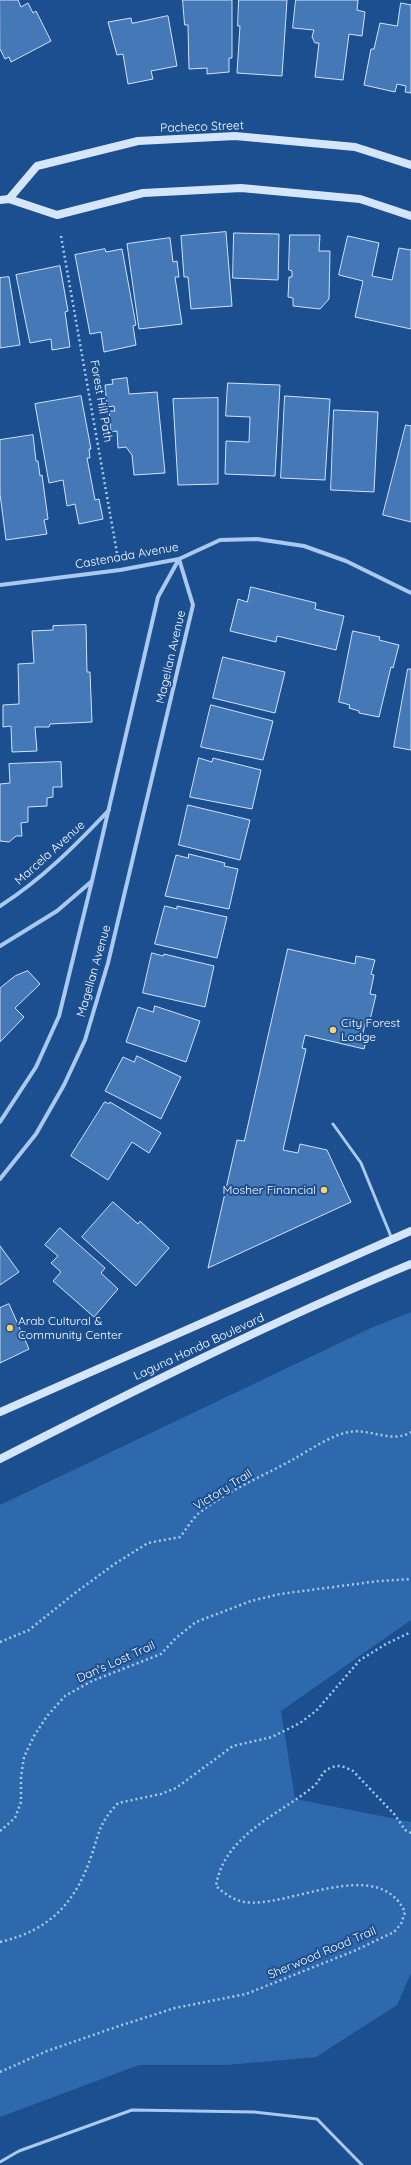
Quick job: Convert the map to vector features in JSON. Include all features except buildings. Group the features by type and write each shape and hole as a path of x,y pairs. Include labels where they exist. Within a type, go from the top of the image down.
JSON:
{"main road":[{"name":"Pacheco Street","path":"9,199 38,166 138,141 235,136 355,147 411,165"},
{"path":"0,200 9,199 58,215 143,193 241,188 360,199 411,216"},
{"name":"Laguna Honda Boulevard","path":"0,1412 411,1231"},
{"name":"Laguna Honda Boulevard","path":"0,1459 156,1381 362,1285 411,1264"}],"street":[{"name":"Castenada Avenue","path":"0,585 120,570 179,559 220,540 257,539 304,546 346,561 411,593"},
{"name":"Magellan Avenue","path":"0,1122 36,1067 59,1016 109,810 158,597 179,559"},
{"name":"Magellan Avenue","path":"0,1179 36,1134 64,1085 85,1040 108,963 193,605 179,559"},
{"name":"Marcela Avenue","path":"0,906 21,893 42,875 109,810"},
{"path":"0,946 57,911 92,881"}],"lane":[{"path":"333,1124 361,1163 392,1239"},
{"path":"0,2162 19,2151 132,2110 254,2112 317,2119 362,2165"}],"path":[{"name":"Forest Hill Path","path":"61,236 120,570"},
{"name":"Victory Trail","path":"0,1642 29,1630 75,1593 148,1543 180,1537 198,1514 227,1496 315,1448 347,1433 366,1432 396,1438 411,1432"},
{"name":"Dan's Lost Trail","path":"0,1831 15,1818 21,1802 21,1777 24,1757 34,1736 47,1716 65,1696 92,1681 161,1654 176,1638 196,1622 251,1601 280,1594 379,1581 411,1579"},
{"path":"0,1942 21,1937 48,1923 68,1903 84,1876 100,1827 118,1802 161,1794 176,1788 233,1746 272,1736 300,1723 316,1711 360,1660 386,1644 411,1632"},
{"name":"Sherwood Road Trail","path":"0,2072 47,2051 122,2024 176,2008 246,1994 354,1951 394,1932 401,1924 405,1912 400,1901 390,1893 370,1887 349,1885 329,1888 270,1902 244,1902 225,1895 216,1886 218,1873 224,1859 258,1825 316,1785 322,1772 334,1766 344,1767 353,1771 395,1815 405,1830 411,1832"}],"shaded area":[{"path":"411,1312 411,1620 281,1711 295,1799 411,1822 411,1973 397,2005 316,2057 226,2065 139,2065 0,2117 0,1505 371,1328"}],"place":[{"name":"City Forest Lodge","path":"333,1030"},
{"name":"Mosher Financial","path":"324,1190"},
{"name":"Arab Cultural & Community Center","path":"10,1328"}]}
